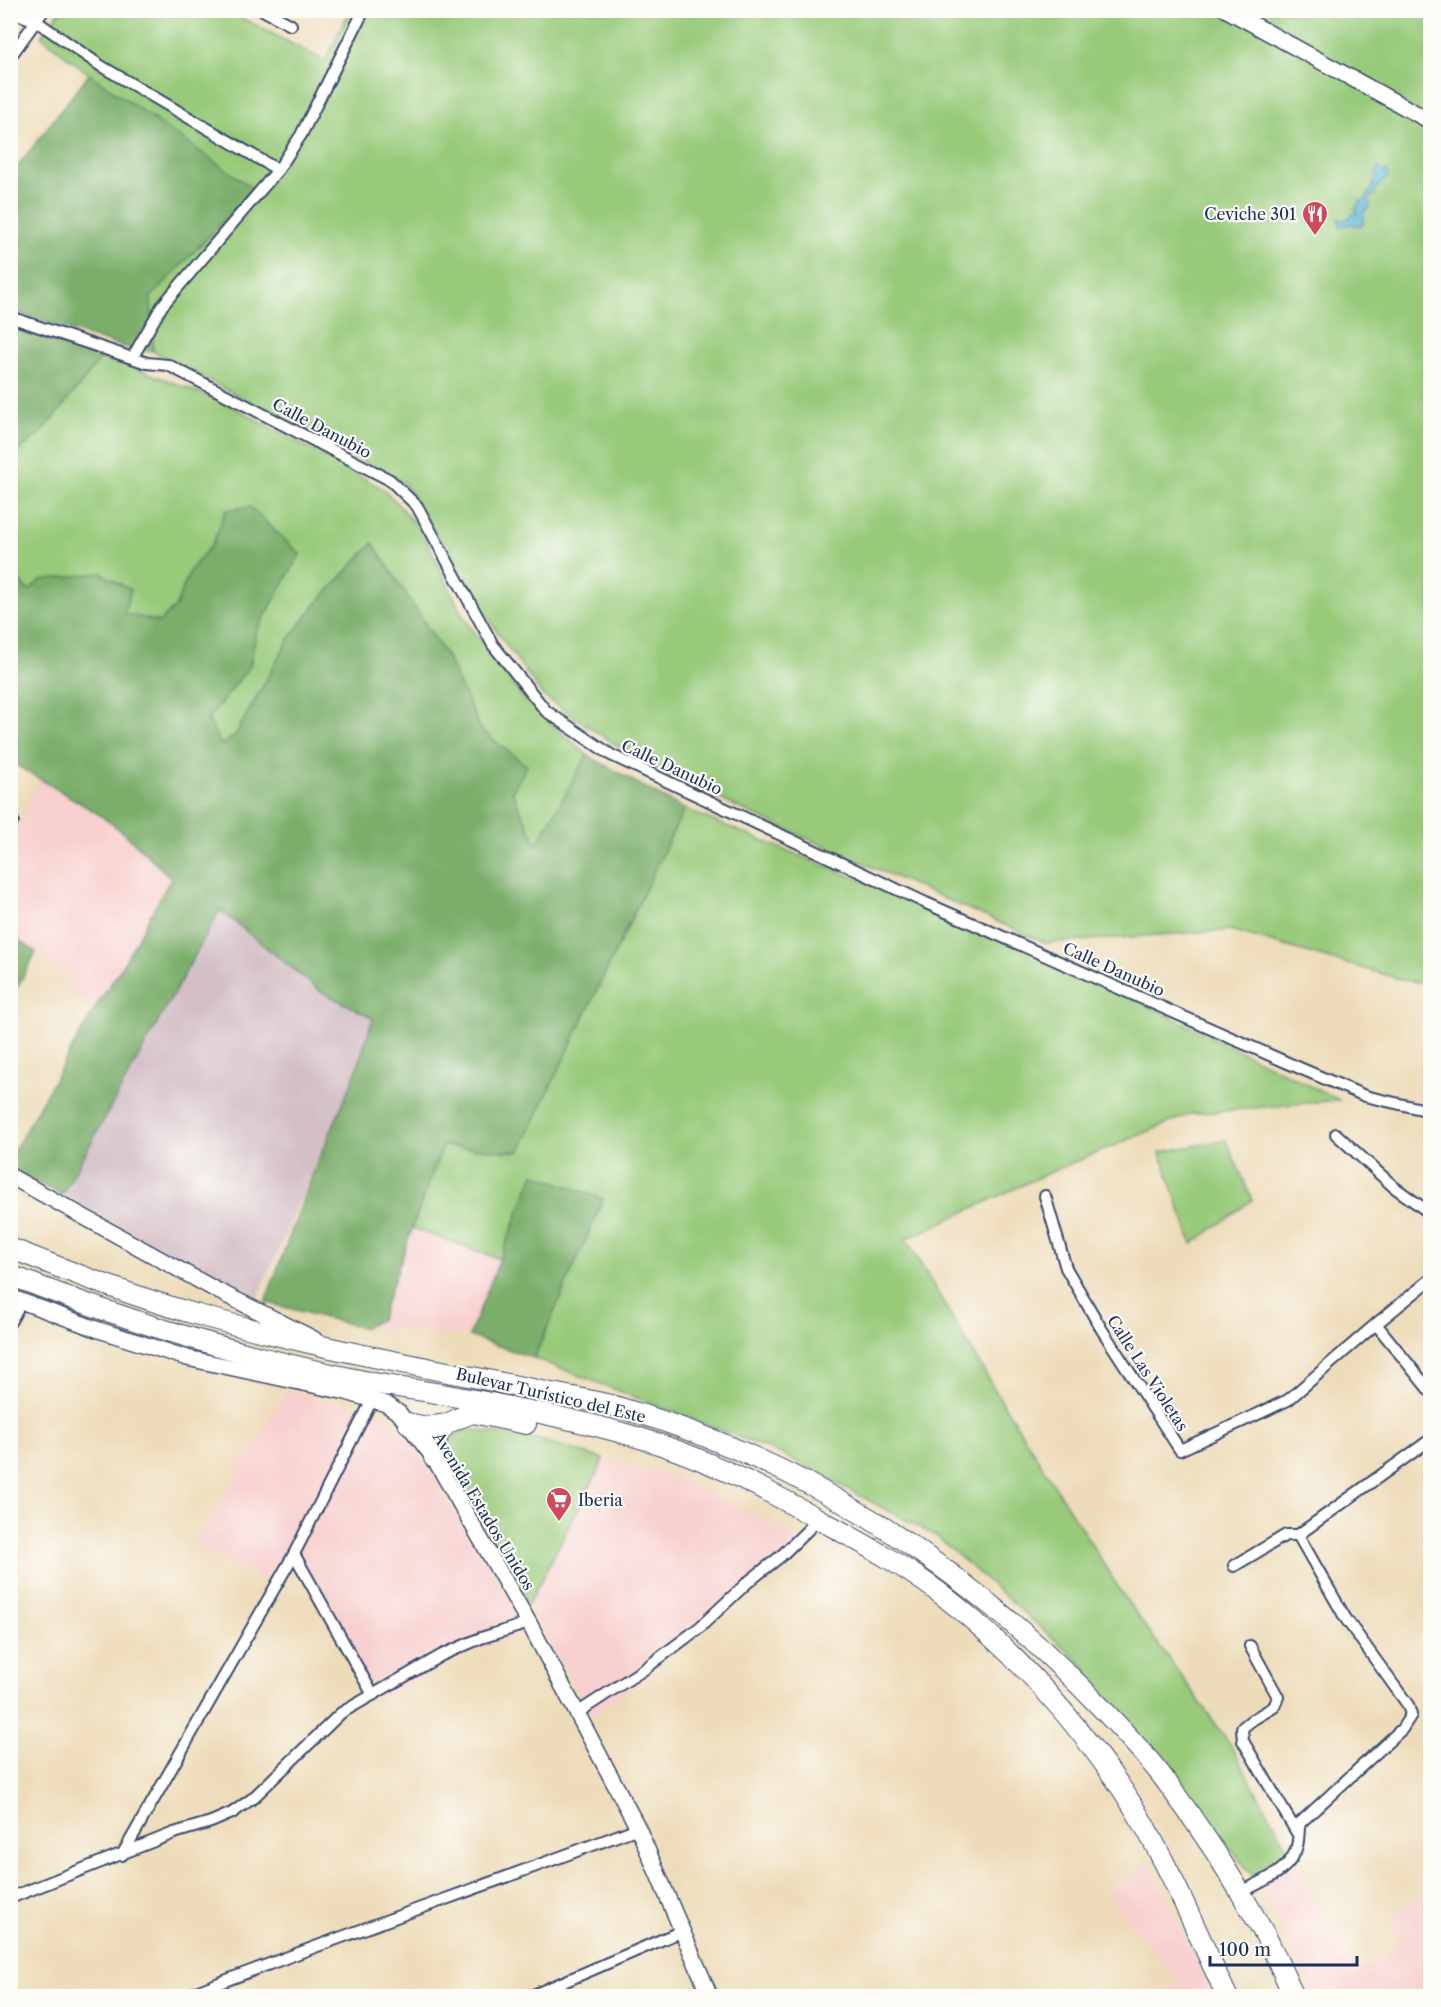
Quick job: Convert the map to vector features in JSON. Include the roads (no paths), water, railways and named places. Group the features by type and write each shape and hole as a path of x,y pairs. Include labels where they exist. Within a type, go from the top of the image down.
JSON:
{"highway":[{"name":"Bulevar Turístico del Este","path":"10,1248 100,1282 200,1315 333,1348 618,1406 721,1442 823,1490 928,1556 1013,1624 1059,1665 1109,1716 1159,1773 1195,1822 1266,1935 1290,1991"},
{"name":"Bulevar Turístico del Este","path":"10,1275 65,1297 245,1354 370,1383 498,1404 635,1436 700,1460 765,1489 891,1560 944,1597 981,1628 1053,1697 1082,1733 1123,1790 1156,1844 1227,1996"},
{"path":"408,1423 427,1428 447,1424 473,1413 634,1447 723,1481 765,1489"},
{"path":"434,1458 438,1434 447,1424"}],"street":[{"path":"10,57 44,10"},
{"path":"263,10 291,26"},
{"path":"132,358 162,306 279,170 301,135 363,10"},
{"path":"1227,10 1431,121"},
{"path":"10,11 36,21 101,66 279,170"},
{"name":"Calle Danubio","path":"10,317 147,363 168,365 390,480 417,506 452,566 493,645 546,711 611,755 926,903 1288,1063 1365,1096 1431,1112"},
{"path":"1336,1134 1394,1187 1431,1213"},
{"path":"10,1176 216,1290 333,1348"},
{"name":"Calle Las Violetas","path":"1046,1196 1066,1269 1102,1330 1180,1450 1288,1400 1431,1280"},
{"path":"10,1322 16,1299"},
{"name":"Avenida Estados Unidos","path":"16,1299 99,1330 187,1358 386,1404 408,1423 434,1458 529,1623 638,1828 710,1996"},
{"path":"1376,1324 1431,1391"},
{"path":"122,1855 294,1554 372,1400"},
{"path":"1234,1566 1286,1535 1298,1535 1431,1440"},
{"path":"577,1713 646,1668 699,1628 748,1582 781,1556 819,1519"},
{"path":"1240,1893 1280,1872 1293,1859 1298,1844 1297,1833 1300,1823 1402,1729 1411,1715 1408,1705 1346,1619 1298,1535"},
{"path":"294,1554 373,1695"},
{"path":"10,1898 174,1833 232,1813 253,1798 340,1713 462,1645 529,1623"},
{"path":"1250,1646 1278,1697 1274,1707 1242,1728 1243,1741 1297,1833"},
{"path":"186,1996 638,1828"},
{"path":"531,1996 682,1931"}],"water":[{"path":"1378,167 1384,172 1387,171 1388,177 1369,199 1370,206 1368,210 1365,210 1364,223 1360,227 1352,224 1339,227 1338,219 1346,220 1353,214 1357,214 1355,210 1360,201 1365,200 1374,185 1373,181 1377,178"}],"place":[{"name":"Ceviche 301","path":"1315,237"},
{"name":"Iberia","path":"559,1523"}]}
